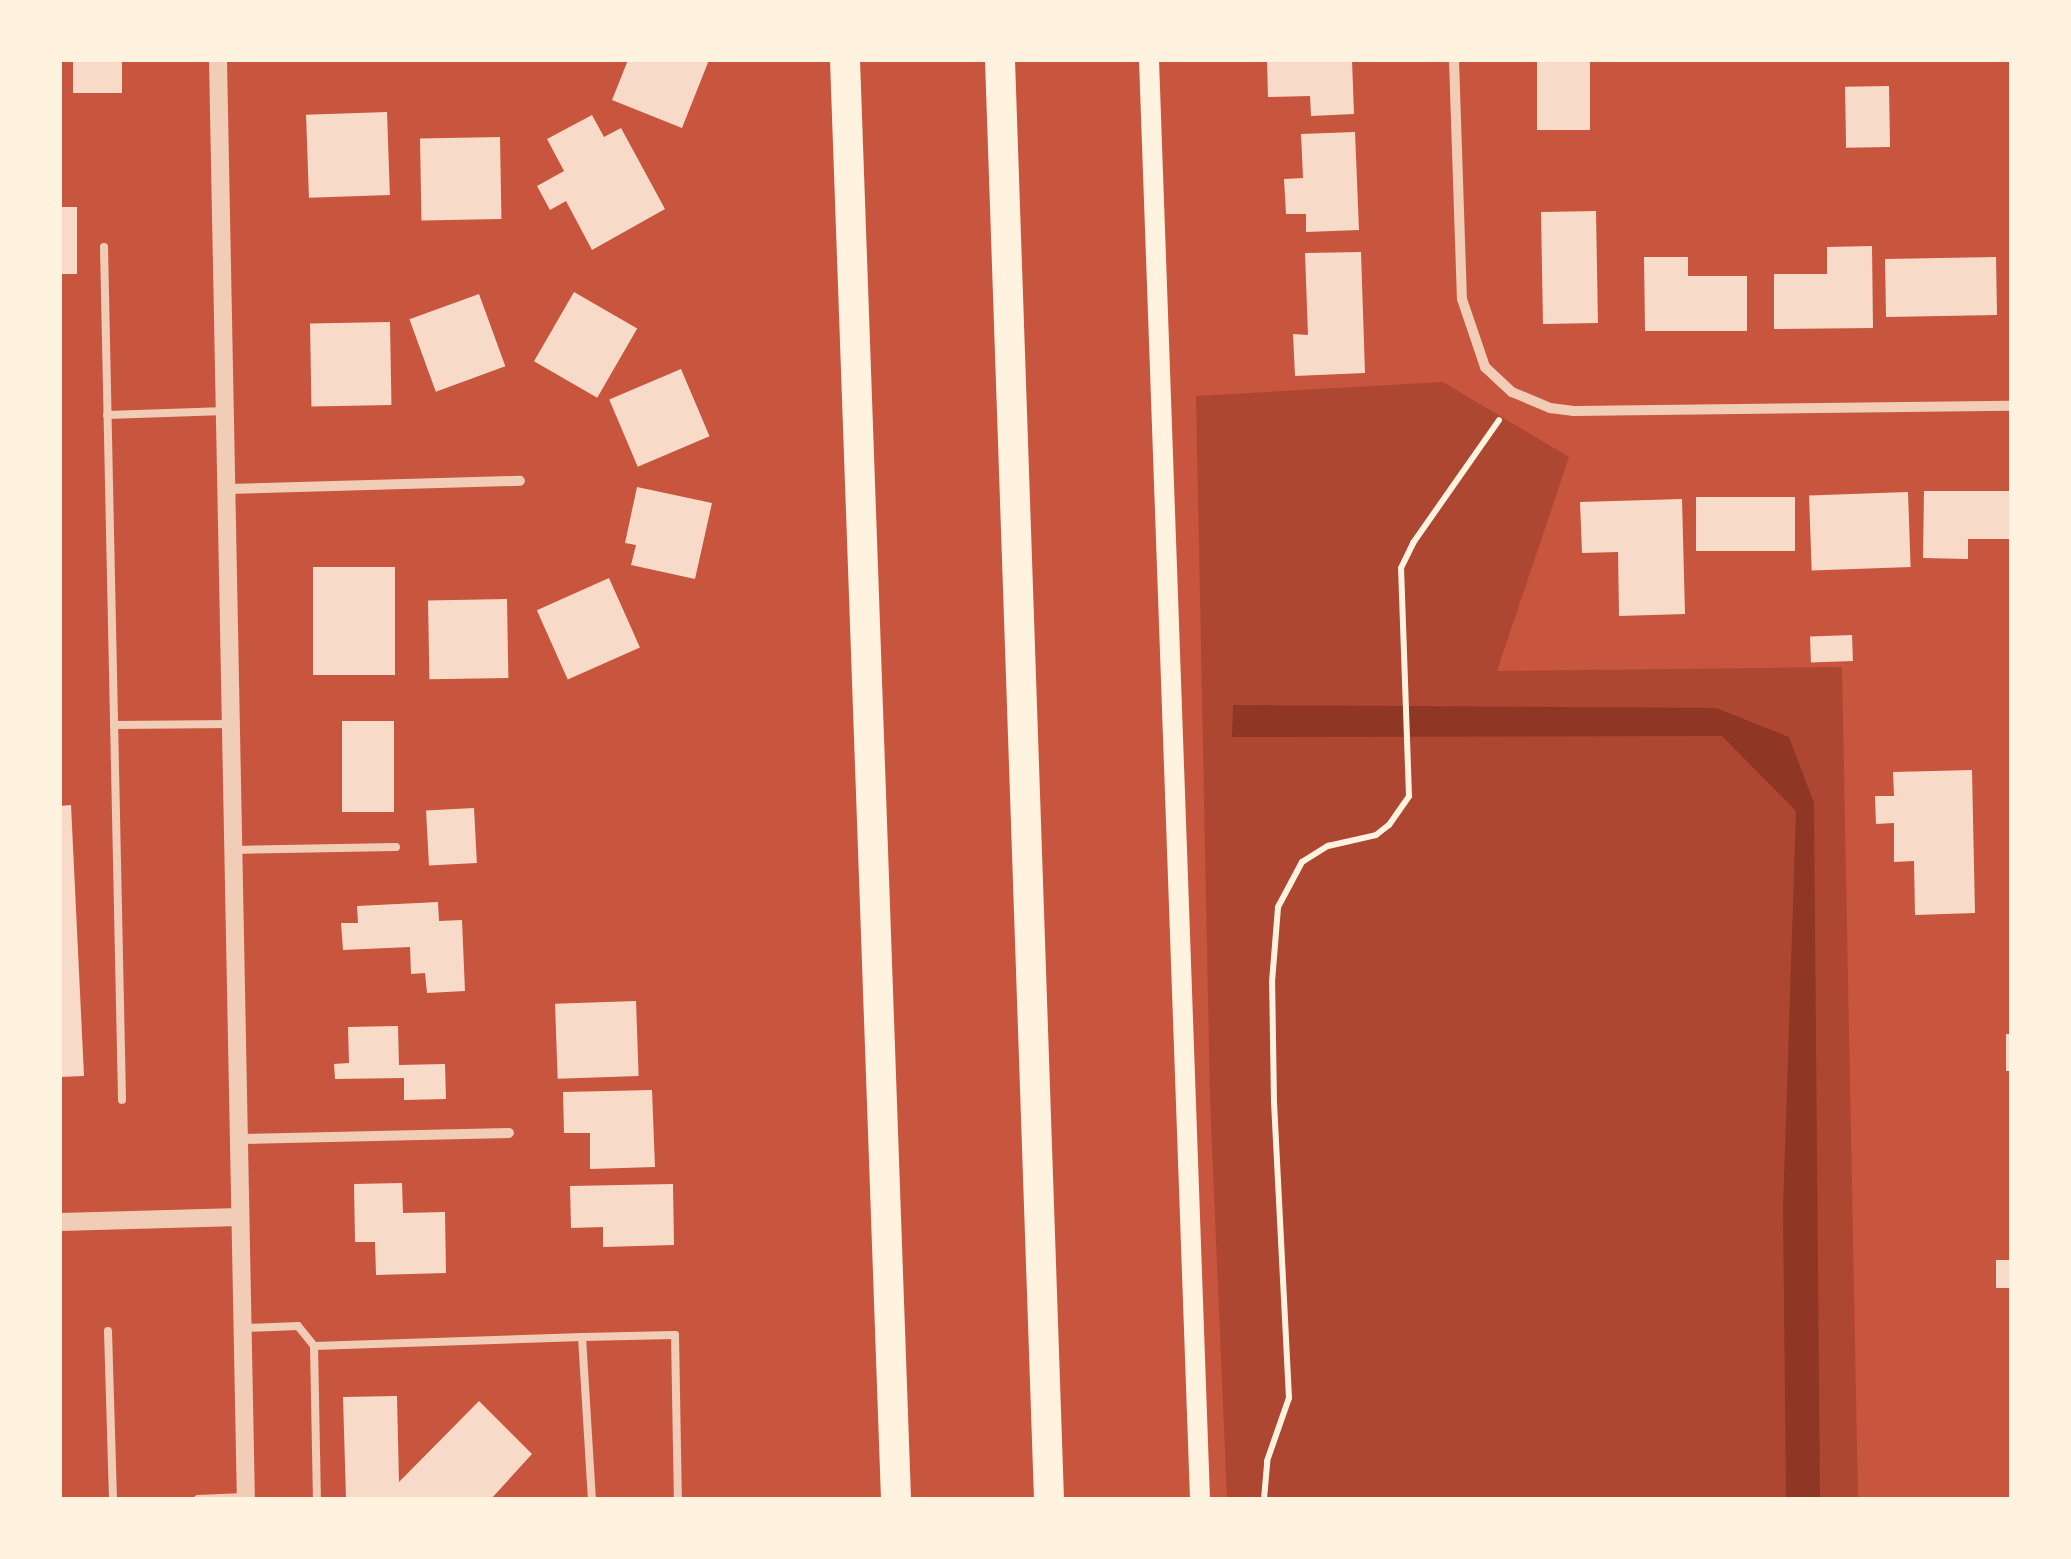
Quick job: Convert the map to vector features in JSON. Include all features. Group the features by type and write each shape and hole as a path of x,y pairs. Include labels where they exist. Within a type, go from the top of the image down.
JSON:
{"highway":[{"path":"845,60 896,1499"},
{"path":"1000,60 1049,1499"}],"main road":[{"path":"1150,60 1200,1499"}],"street":[{"path":"218,60 240,1217 246,1328 246,1498"},
{"path":"1454,60 1462,299 1479,354 1500,382 1527,400 1574,412 2011,406"},
{"path":"228,490 520,481"},
{"path":"240,1139 509,1134"},
{"path":"60,1222 240,1217"}],"lane":[{"path":"104,246 122,1100"},
{"path":"107,415 226,410"},
{"path":"114,725 232,724"},
{"path":"234,850 396,847"},
{"path":"246,1328 298,1326 314,1346 317,1499"},
{"path":"108,1331 114,1499"},
{"path":"314,1346 675,1335 678,1499"},
{"path":"582,1337 592,1499"},
{"path":"198,1499 246,1498"}],"path":[{"path":"1264,1499 1268,1461 1289,1398 1274,1104 1272,982 1278,906 1286,884 1316,852 1366,839 1390,825 1409,796 1401,568 1413,543 1500,420"}],"shaded area":[{"path":"1443,382 1569,457 1497,671 1842,667 1858,1499 1227,1499 1210,1099 1196,396"},
{"path":"1233,705 1716,708 1789,737 1814,803 1820,1499 1786,1499 1783,1209 1796,811 1722,736 1232,737"}],"building":[{"path":"73,60 122,60 122,93 73,93"},
{"path":"628,60 709,60 682,128 612,100"},
{"path":"1267,60 1352,60 1354,114 1311,116 1310,96 1268,97"},
{"path":"1537,60 1590,60 1590,130 1537,130"},
{"path":"1889,86 1890,147 1846,148 1845,87"},
{"path":"387,112 390,195 309,198 306,115"},
{"path":"592,115 604,137 621,128 665,209 592,250 566,201 550,210 537,186 564,171 547,139"},
{"path":"1355,132 1359,230 1306,232 1306,214 1286,214 1284,179 1303,178 1301,134"},
{"path":"500,137 501,219 421,220 420,138"},
{"path":"60,207 77,207 77,274 60,274"},
{"path":"1596,211 1598,323 1543,324 1541,212"},
{"path":"1872,246 1873,328 1774,329 1774,274 1827,274 1827,247"},
{"path":"1361,252 1365,373 1295,376 1293,334 1308,335 1305,253"},
{"path":"1644,257 1688,257 1688,276 1747,276 1747,331 1645,331"},
{"path":"1996,257 1997,315 1886,317 1885,259"},
{"path":"574,292 637,328 597,398 534,361"},
{"path":"479,294 505,366 436,392 409,319"},
{"path":"390,322 391,405 311,406 310,323"},
{"path":"681,369 710,436 638,467 609,399"},
{"path":"637,487 712,503 695,579 631,565 636,545 625,543"},
{"path":"1924,491 2011,491 2011,539 1968,539 1968,559 1923,558"},
{"path":"1908,492 1911,567 1812,570 1809,495"},
{"path":"1696,497 1795,497 1795,551 1696,551"},
{"path":"1682,499 1685,614 1619,616 1618,552 1582,553 1580,502"},
{"path":"313,567 395,567 395,675 313,675"},
{"path":"609,578 640,647 568,680 537,610"},
{"path":"507,599 508,678 429,679 428,600"},
{"path":"1852,635 1853,661 1811,662 1810,636"},
{"path":"342,721 394,721 394,812 342,812"},
{"path":"1972,770 1975,913 1915,915 1914,861 1894,862 1894,823 1876,824 1875,796 1894,796 1893,772"},
{"path":"71,805 84,1076 60,1077 60,806"},
{"path":"474,808 477,863 429,865 426,811"},
{"path":"438,902 439,921 462,920 465,991 427,993 425,973 411,974 410,947 343,950 341,923 358,923 357,906"},
{"path":"636,1001 639,1076 558,1079 555,1004"},
{"path":"398,1026 399,1065 445,1064 446,1099 404,1100 404,1078 335,1079 334,1064 349,1063 348,1027"},
{"path":"2006,1034 2011,1034 2011,1071 2006,1071"},
{"path":"652,1090 655,1167 590,1169 590,1133 564,1133 563,1092"},
{"path":"402,1183 403,1213 445,1212 446,1273 376,1275 375,1242 355,1242 354,1184"},
{"path":"673,1184 674,1245 603,1247 603,1227 571,1228 570,1186"},
{"path":"1996,1260 2011,1260 2011,1288 1996,1288"},
{"path":"397,1396 399,1482 479,1401 532,1454 491,1499 346,1499 343,1397"}]}
